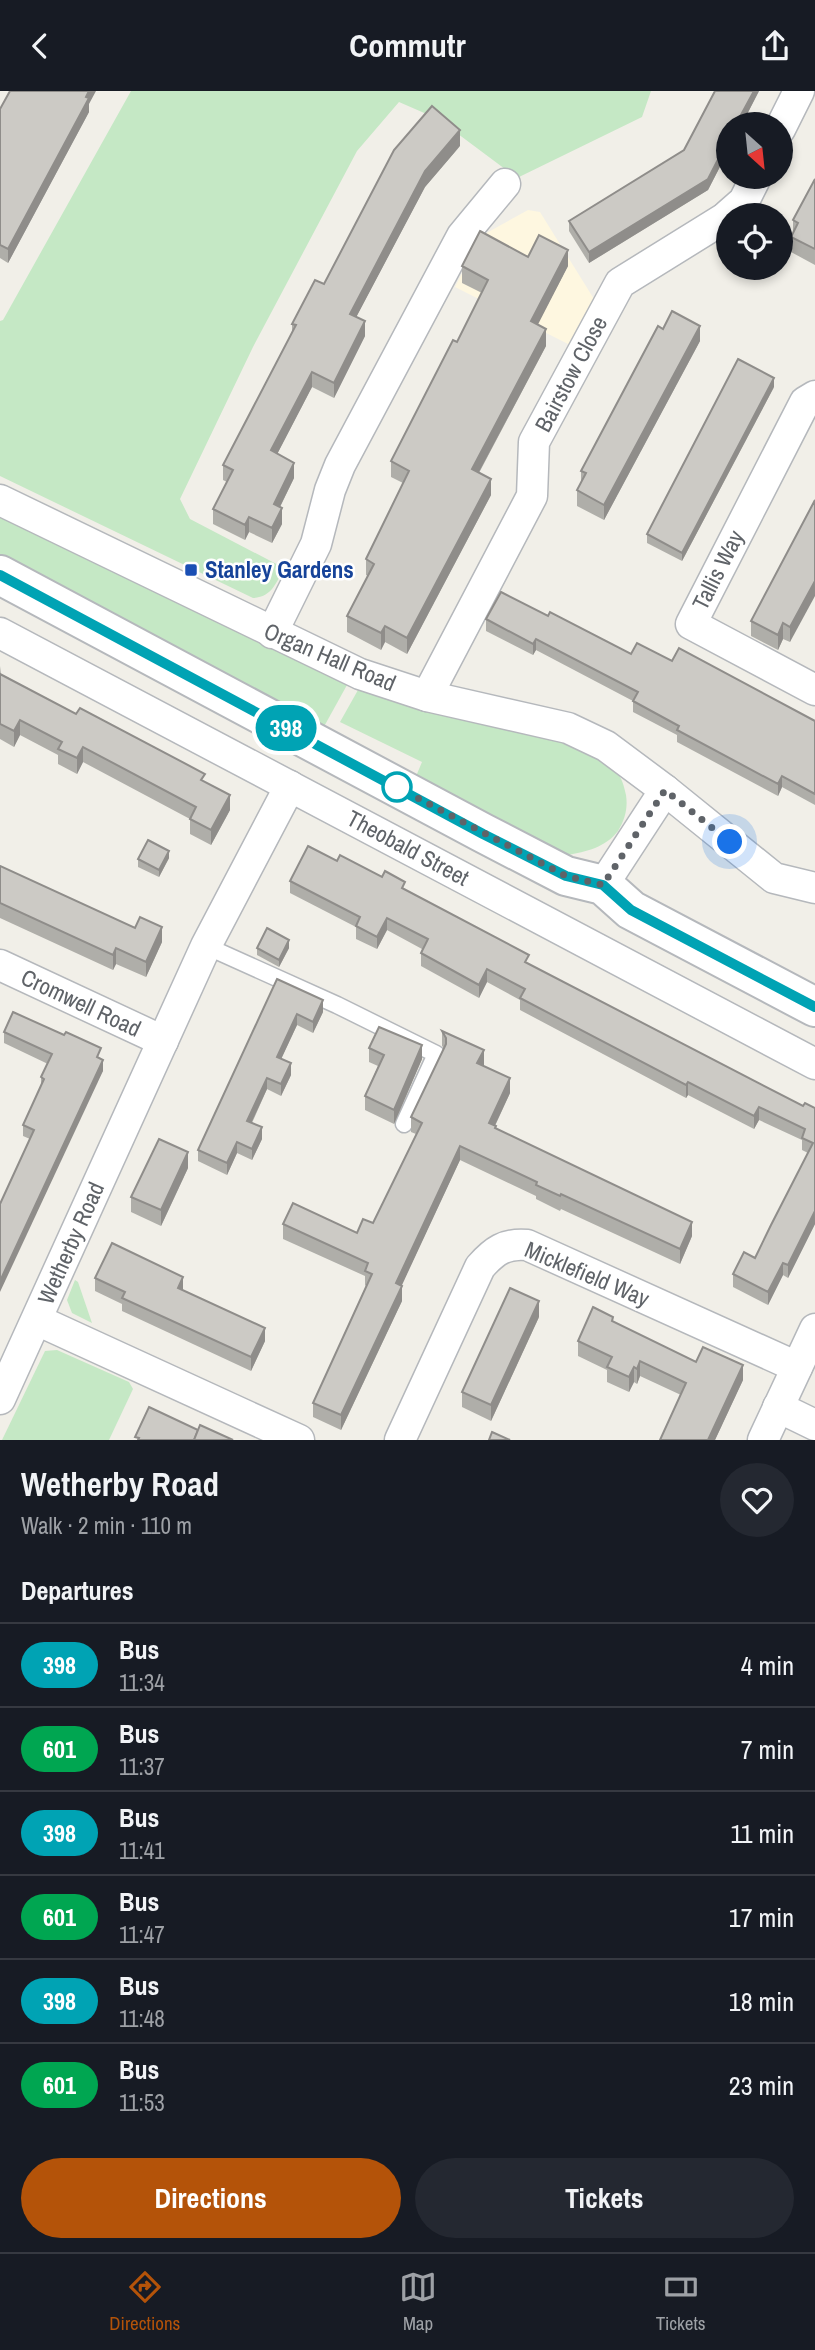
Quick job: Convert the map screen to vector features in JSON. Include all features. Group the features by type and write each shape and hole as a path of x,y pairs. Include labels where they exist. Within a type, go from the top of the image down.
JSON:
{"street":[{"path":"788,112 799,91"},
{"path":"272,633 316,544 330,490 340,465 462,236 505,184"},
{"name":"Bairstow Close","path":"427,697 532,496 534,442 620,283 716,223"},
{"name":"Tallis Way","path":"815,395 805,402 691,624 815,690"},
{"name":"Organ Hall Road","path":"0,500 360,674 427,697 568,728 606,746 774,878 815,888"},
{"path":"0,575 483,834 566,876 603,885 631,910 815,1007"},
{"name":"Theobald Street","path":"0,633 815,1064"},
{"name":"Wetherby Road","path":"0,1399 206,946 290,786"},
{"path":"603,885 665,790"},
{"name":"Cromwell Road","path":"0,965 163,1041"},
{"name":"Micklefield Way","path":"400,1440 480,1267 494,1251 511,1243 527,1245 797,1367"},
{"path":"37,1320 299,1440"},
{"path":"763,1440 815,1329"},
{"path":"778,1407 815,1425"}],"lane":[{"path":"206,946 337,1005 436,1054 404,1124"}],"shaded area":[{"path":"528,210 540,212 594,299 570,345 455,287 481,236"}],"green space":[{"path":"131,91 651,91 642,117 517,178 438,119 399,102 357,151 253,347 180,499 190,519 284,568 273,588 259,597 253,598 0,476 0,321 3,320"},
{"path":"0,514 347,685 321,732 0,559"},
{"path":"358,690 445,716 561,740 602,759 616,771 626,795 625,814 618,831 602,845 567,855 414,781 422,762 340,722"},
{"path":"75,1280 92,1323 72,1313 67,1300"},
{"path":"57,1350 129,1382 133,1389 109,1440 2,1440 45,1351"}],"building":[{"path":"10,91 89,91 86,97 89,98 8,249 0,245 0,109"},
{"path":"715,91 754,91 743,112 716,112 716,163 708,179 589,252 569,221 684,150"},
{"path":"432,106 460,130 425,171 350,314 365,321 334,383 312,372 271,450 294,463 274,504 282,508 272,528 249,517 245,525 213,509 233,470 223,465 296,325 292,324 315,280 324,284 394,150"},
{"path":"815,179 815,249 793,238 798,223 793,220"},
{"path":"480,231 528,257 539,235 568,250 531,321 546,329 472,469 491,479 407,638 385,626 381,633 347,616 374,564 366,559 409,471 391,461 453,340 457,342 488,280 462,266"},
{"path":"672,311 700,326 604,505 577,490 586,473 581,471 658,326 663,329"},
{"path":"738,359 774,378 682,553 647,534"},
{"path":"815,500 815,581 790,627 783,623 778,635 751,621"},
{"path":"501,592 548,616 550,612 631,654 637,643 672,661 679,648 815,721 815,794 782,776 778,784 677,730 679,726 633,701 638,692 536,639 533,644 486,619"},
{"path":"0,674 76,714 80,708 205,774 201,780 230,795 211,830 190,819 196,807 83,747 77,758 58,749 62,742 20,720 14,731 0,724"},
{"path":"148,840 169,851 159,870 138,859"},
{"path":"308,846 337,861 340,855 382,877 385,871 405,882 402,888 529,955 525,962 803,1106 805,1103 815,1108 815,1211 788,1265 783,1263 768,1292 733,1274 744,1252 755,1258 813,1143 802,1138 805,1129 759,1107 754,1116 688,1082 686,1085 520,998 525,989 487,969 479,985 421,953 428,939 387,918 377,937 356,926 360,917 290,881"},
{"path":"0,866 135,928 140,917 162,927 146,962 116,948 113,955 0,903"},
{"path":"267,928 289,940 279,960 257,948"},
{"path":"277,979 323,1000 313,1022 297,1014 277,1057 291,1063 281,1084 267,1078 247,1121 262,1127 252,1149 237,1142 227,1163 198,1150"},
{"path":"13,1012 101,1048 97,1057 103,1060 0,1281 0,1204 34,1130 23,1125 52,1054 4,1032"},
{"path":"379,1027 422,1045 394,1110 365,1096 384,1055 369,1048"},
{"path":"442,1031 484,1050 477,1063 510,1078 489,1123 496,1126 495,1128 692,1222 680,1249 536,1185 537,1182 460,1146 396,1283 402,1286 341,1415 313,1403 372,1274 365,1271 368,1263 283,1224 293,1203 357,1233 363,1219 373,1223 422,1123 411,1117 446,1044"},
{"path":"159,1139 188,1152 161,1210 131,1197"},
{"path":"112,1243 183,1277 178,1288 265,1328 251,1357 122,1298 125,1292 95,1278"},
{"path":"510,1288 539,1301 491,1405 462,1392"},
{"path":"593,1307 613,1317 612,1321 696,1362 703,1347 743,1365 708,1440 660,1440 686,1383 640,1361 629,1377 607,1367 612,1357 578,1341"},
{"path":"149,1407 198,1430 194,1440 138,1440 139,1438 135,1437"},
{"path":"200,1425 233,1440 194,1440"},
{"path":"492,1432 510,1440 489,1440"}],"bus line":[{"name":"398","path":"0,575 483,834 566,876 603,885 631,910 815,1007"}],"place":[{"name":"Stanley Gardens","path":"191,570"}],"route":[{"path":"397,787 391,784 566,876 603,885 665,790 730,842"}]}
